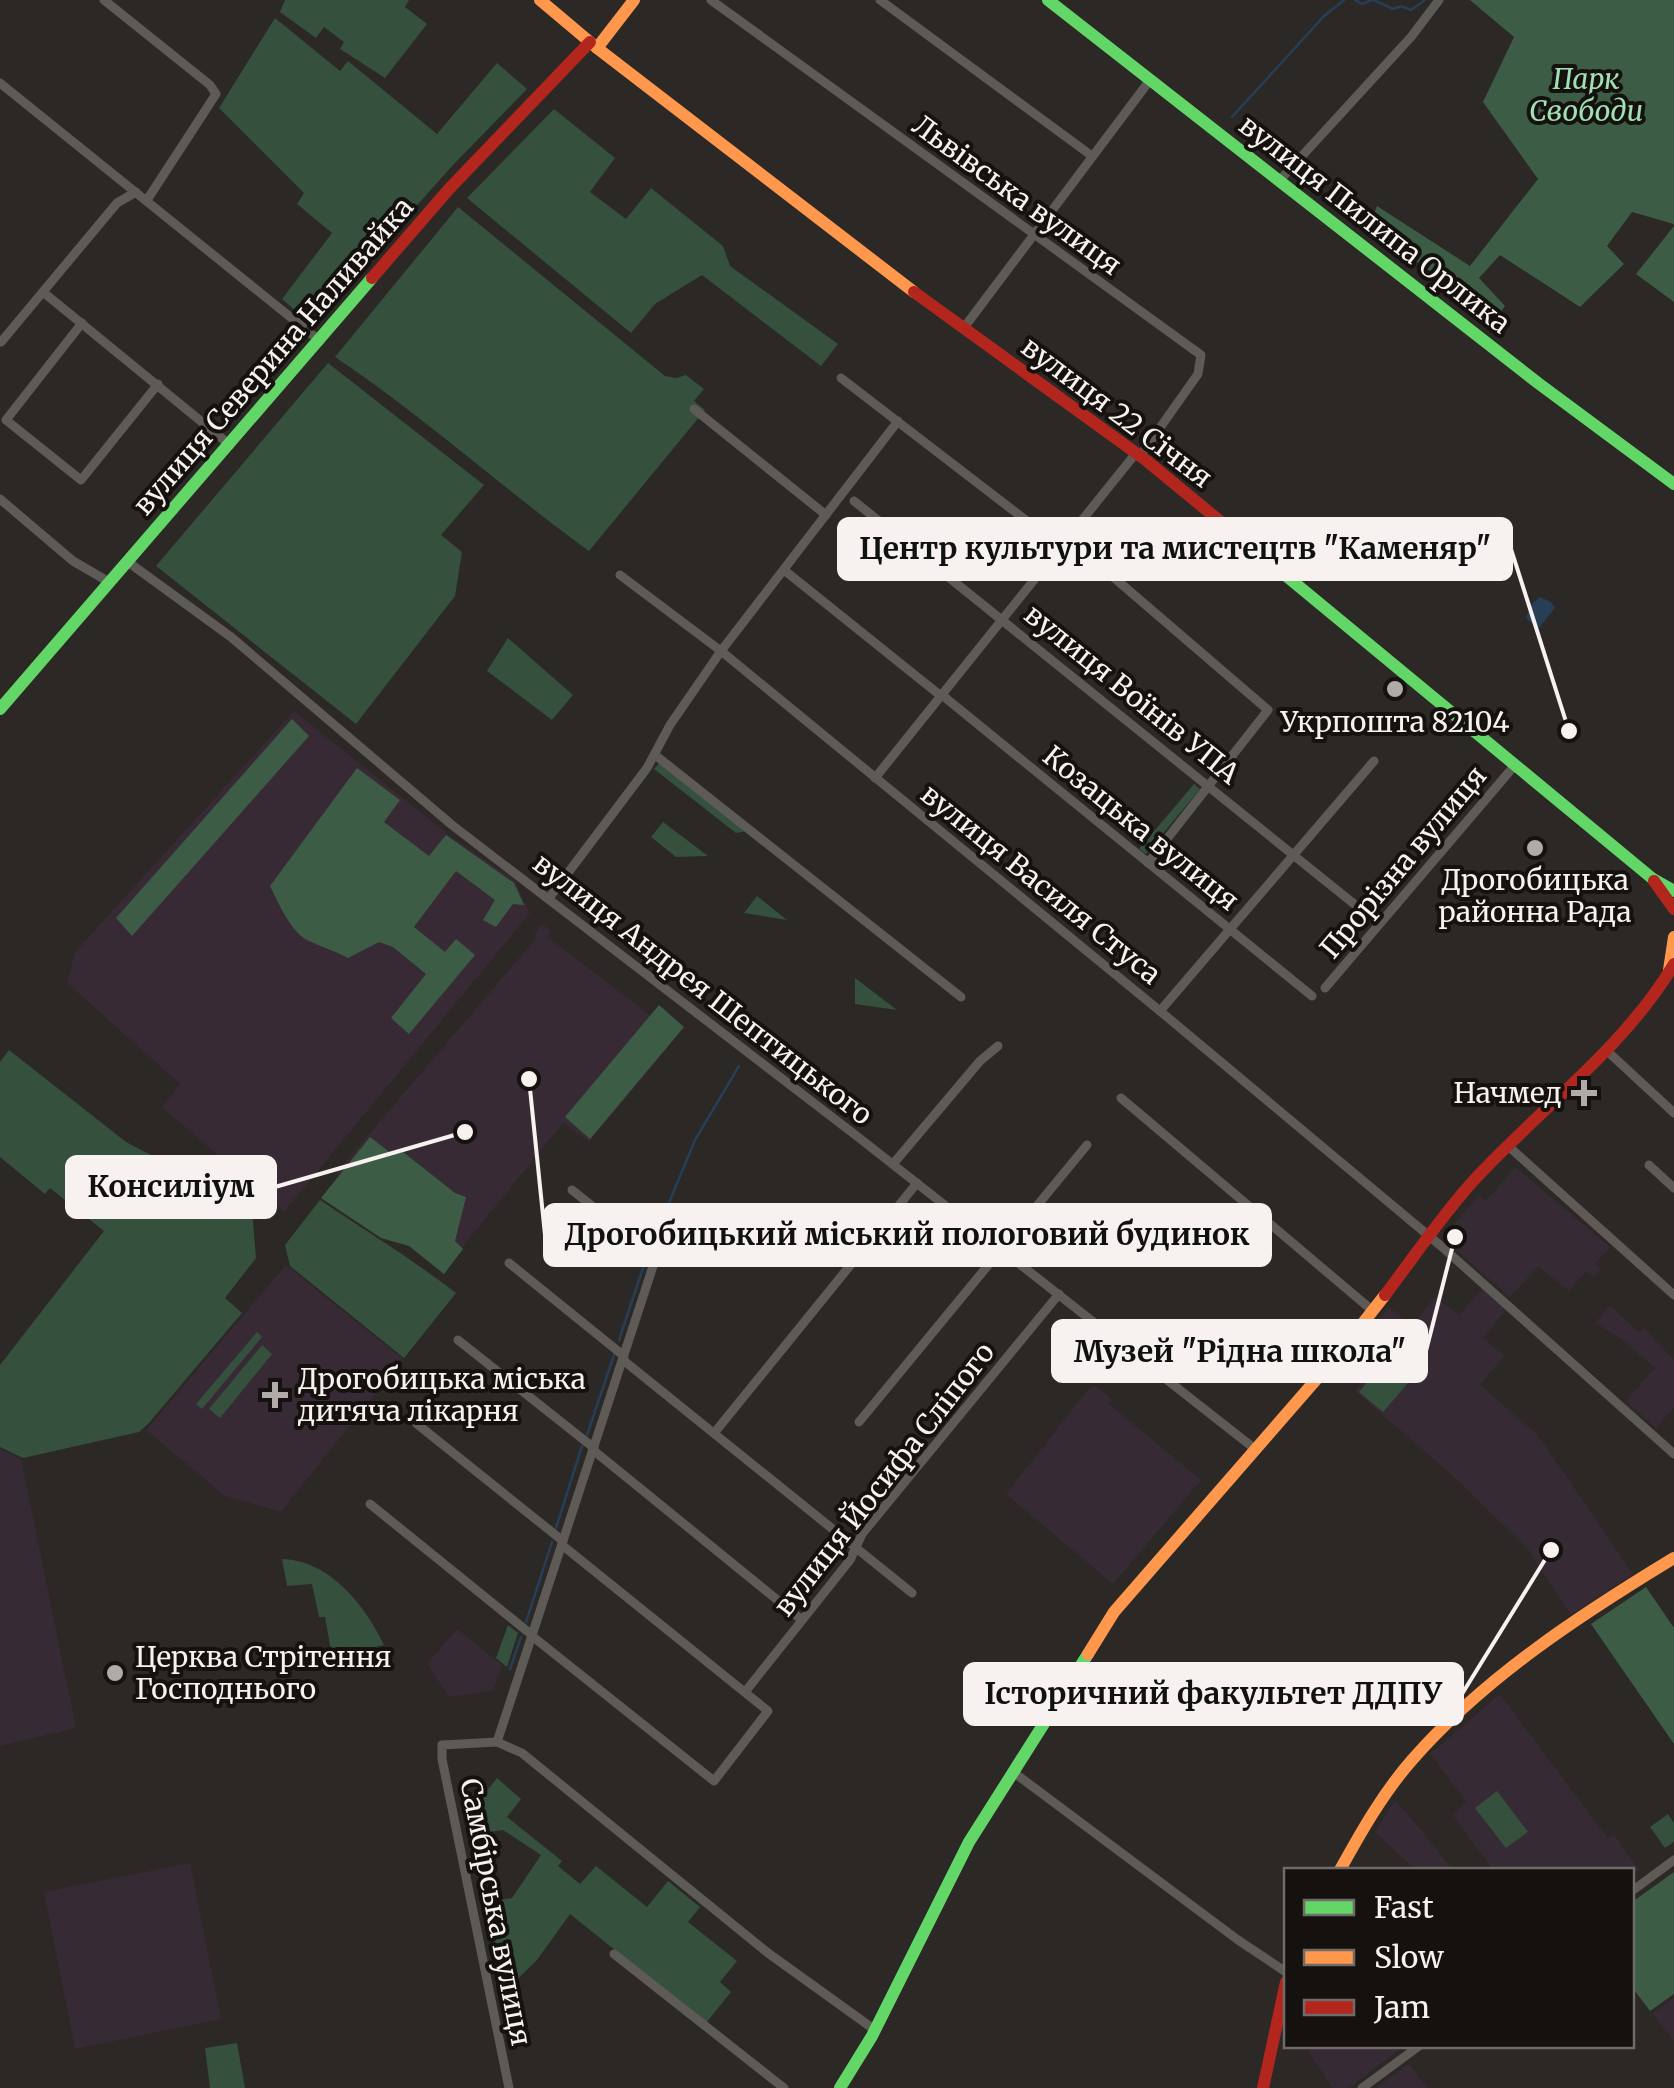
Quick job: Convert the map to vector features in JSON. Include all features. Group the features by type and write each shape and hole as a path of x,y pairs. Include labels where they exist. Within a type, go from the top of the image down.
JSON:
{"street":[{"path":"104,0 210,84 216,94 147,200"},
{"name":"вулиця 22 Січня","path":"540,0 963,329 1138,454 1653,879"},
{"name":"вулиця Северина Наливайка","path":"0,709 474,161 634,0"},
{"name":"Львівська вулиця","path":"710,0 1201,355 1198,374 1138,454"},
{"path":"880,0 1092,156"},
{"name":"вулиця Пилипа Орлика","path":"1048,0 1674,484"},
{"path":"1280,180 1422,24 1439,0"},
{"path":"963,329 1150,80"},
{"path":"2,88 320,341"},
{"path":"1,342 117,202 136,192"},
{"path":"43,292 231,446"},
{"path":"82,323 6,420 81,480 158,384"},
{"path":"841,378 1065,543 1268,710 1148,863"},
{"path":"694,410 826,516"},
{"path":"549,898 655,755 670,725 720,651 898,421"},
{"path":"874,778 1138,454"},
{"path":"0,500 74,561 109,582"},
{"name":"вулиця Воїнів УПА","path":"854,501 1380,924"},
{"name":"вулиця Андрея Шептицького","path":"128,562 231,637 368,756 1255,1448"},
{"name":"Козацька вулиця","path":"784,570 1312,996"},
{"name":"вулиця Василя Стуса","path":"620,574 1160,1010 1428,1235 1674,1454"},
{"path":"655,755 961,997"},
{"path":"1160,1010 1374,761"},
{"name":"Прорізна вулиця","path":"1326,988 1515,765"},
{"path":"1653,879 1674,881"},
{"path":"1653,879 1674,890"},
{"path":"1653,879 1674,909"},
{"path":"840,2088 875,2030 969,1842 1114,1612 1374,1311 1428,1235 1506,1145 1550,1108 1606,1050 1672,969 1674,938"},
{"path":"893,1164 980,1061 998,1046"},
{"path":"1606,1050 1674,1113"},
{"path":"1121,1098 1374,1311"},
{"path":"859,1422 1087,1145"},
{"path":"1506,1145 1674,1296"},
{"path":"1649,1165 1674,1188"},
{"path":"715,1432 918,1183"},
{"path":"572,1190 656,1257 498,1742 539,1765 768,1953 875,2030"},
{"path":"509,1263 912,1593"},
{"name":"вулиця Йосифа Сліпого","path":"745,1692 850,1560 862,1534 1059,1294"},
{"path":"458,1340 802,1620"},
{"path":"370,1504 714,1781 768,1711 416,1424"},
{"path":"1341,1868 1400,1774 1442,1729 1525,1658 1674,1558"},
{"name":"Самбірська вулиця","path":"498,1742 442,1745 509,2088"},
{"path":"1013,1772 1284,1971"},
{"path":"1634,1889 1674,1860"},
{"path":"614,1954 784,2088"},
{"path":"1263,2088 1284,1991"},
{"path":"1362,2088 1416,2048"}],"shaded area":[{"path":"294,711 448,834 514,880 530,913 284,1212 162,1107 180,1084 67,983 75,952"},
{"path":"542,924 551,931 548,937 677,1036 589,1142 563,1123 450,1262 336,1173 537,937 534,934"},
{"path":"1515,1167 1610,1247 1595,1264 1600,1269 1594,1277 1586,1271 1569,1291 1538,1267 1510,1297 1446,1241 1446,1234 1479,1195 1486,1201"},
{"name":"Дрогобицька міська дитяча лікарня","path":"286,1265 403,1359 281,1512 225,1496 146,1430"},
{"path":"1482,1289 1506,1310 1483,1338 1504,1356 1480,1385 1537,1434 1633,1574 1571,1615 1528,1549 1452,1475 1355,1391 1387,1352 1369,1332 1389,1307 1412,1326 1435,1297 1459,1315"},
{"path":"1610,1306 1639,1332 1644,1328 1674,1360 1674,1407 1656,1428 1626,1401 1655,1368 1595,1323"},
{"path":"1095,1386 1111,1399 1108,1403 1201,1480 1113,1584 1006,1494 1090,1387"},
{"path":"0,1449 21,1459 76,1728 0,1746"},
{"path":"457,1629 502,1665 493,1691 449,1697 427,1664"},
{"path":"1500,1694 1608,1839 1614,1835 1639,1869 1634,1873 1634,1868 1492,1868 1453,1815 1467,1802 1430,1754"},
{"path":"1395,1800 1451,1868 1414,1868 1375,1832"},
{"path":"190,1863 221,2019 75,2049 44,1892"},
{"path":"1674,1998 1674,2042 1652,2013"},
{"path":"1306,2048 1401,2048 1349,2088 1333,2088"},
{"path":"1409,2064 1427,2088 1376,2088 1403,2068"}],"green space":[{"path":"285,0 409,0 405,7 427,24 385,78 340,49 344,42 324,27 316,38 280,12"},
{"name":"Парк Свободи","path":"1470,0 1674,0 1674,224 1632,212 1607,246 1624,264 1580,307 1500,255 1479,278 1505,306 1496,319 1369,227 1377,206 1470,266 1538,179 1483,102 1514,37"},
{"path":"275,18 340,71 348,61 437,134 497,63 527,89 453,165 311,324 282,299 332,233 297,204 304,193 219,108"},
{"path":"554,109 615,158 590,192 626,219 651,188 723,246 730,266 838,344 821,366 702,275 655,304 631,333 467,198"},
{"path":"458,207 665,376 686,375 704,389 694,401 705,410 589,551 335,357"},
{"path":"1674,226 1674,302 1636,274"},
{"path":"328,363 484,485 441,535 462,552 455,596 356,724 156,566"},
{"path":"508,638 573,695 552,720 487,671"},
{"path":"292,719 309,736 132,936 116,918"},
{"path":"660,762 747,831 736,833 654,769"},
{"path":"357,768 400,800 384,822 429,856 446,835 514,883 524,905 513,904 496,927 483,920 495,900 456,871 414,927 445,952 456,939 475,955 409,1034 391,1018 426,974 393,947 379,942 348,958 309,941 291,925 270,886"},
{"path":"1194,784 1200,789 1146,854 1139,849"},
{"path":"663,822 708,856 676,857 651,837"},
{"path":"757,896 787,920 744,913"},
{"path":"855,978 897,1010 855,1004"},
{"path":"659,1005 684,1027 590,1139 565,1117"},
{"path":"9,1050 126,1142 174,1167 251,1198 256,1258 225,1298 242,1313 139,1432 23,1458 0,1447 0,1365 104,1231 50,1188 45,1194 0,1157 0,1062"},
{"path":"370,1137 392,1154 403,1152 455,1193 466,1197 455,1241 463,1249 444,1274 409,1246 381,1238 321,1198"},
{"path":"320,1200 456,1293 404,1358 290,1266 285,1245"},
{"path":"257,1332 262,1337 202,1409 196,1404"},
{"path":"262,1345 272,1354 220,1418 209,1409"},
{"path":"1397,1347 1421,1368 1383,1412 1359,1392"},
{"path":"282,1559 299,1561 330,1576 367,1615 384,1645 332,1656 325,1617 319,1617 312,1584 287,1586"},
{"path":"1646,1587 1674,1628 1674,1744 1591,1624"},
{"path":"508,1625 518,1633 507,1667 496,1658"},
{"path":"497,1778 521,1799 507,1817 562,1861 558,1866 580,1884 596,1866 647,1907 668,1881 700,1907 688,1922 737,1961 720,1982 731,1992 706,2023 570,1914 537,1960 502,1994 485,1903 512,1898 541,1855 503,1830 482,1833 465,1818"},
{"path":"1497,1791 1528,1832 1506,1848 1475,1808"},
{"path":"1668,1814 1674,1823 1674,1842 1665,1848 1650,1827"},
{"path":"1674,1872 1674,1994 1650,2011 1634,1990 1634,1901"},
{"path":"237,2043 245,2088 210,2088 205,2048"}],"water":[{"path":"1540,597 1555,608 1538,629 1526,618 1531,605"}],"waterway":[{"path":"1232,117 1324,16 1344,0"},
{"path":"1355,0 1362,4 1372,0"},
{"path":"1374,0 1393,9 1401,6 1411,10 1425,0"},
{"path":"652,1244 695,1140 739,1066"},
{"path":"619,1340 646,1259"},
{"path":"587,1435 614,1355"},
{"path":"556,1528 582,1446"},
{"path":"526,1622 552,1542"},
{"path":"510,1669 521,1637"}],"traffic: fast":[{"path":"1048,0 1538,383 1674,484"},
{"path":"0,709 372,278"},
{"path":"1238,536 1653,879 1674,891"},
{"path":"840,2088 872,2036 969,1842 1088,1654"}],"traffic: slow":[{"path":"540,0 914,292"},
{"path":"597,48 634,0"},
{"path":"1669,970 1674,937"},
{"path":"1088,1654 1114,1612 1385,1295"},
{"path":"1341,1868 1401,1773 1471,1701 1569,1625 1674,1558"}],"traffic: jam":[{"path":"372,278 449,189 590,42"},
{"path":"914,292 1147,461 1238,536"},
{"path":"1654,881 1674,909"},
{"path":"1385,1295 1463,1193 1631,1023 1674,964"},
{"path":"1263,2088 1284,1991"}],"place":[{"name":"Укрпошта 82104","path":"1395,689"},
{"name":"Центр культури та мистецтв \"Каменяр\"","path":"1569,731"},
{"name":"Дрогобицька районна Рада","path":"1535,848"},
{"name":"Дрогобицький міський пологовий будинок","path":"529,1079"},
{"name":"Начмед","path":"1584,1093"},
{"name":"Консиліум","path":"465,1132"},
{"name":"Музей \"Рідна школа\"","path":"1455,1237"},
{"name":"Дрогобицька міська дитяча лікарня","path":"275,1395"},
{"name":"Історичний факультет ДДПУ","path":"1551,1550"},
{"name":"Церква Стрітення Господнього","path":"115,1673"}]}
